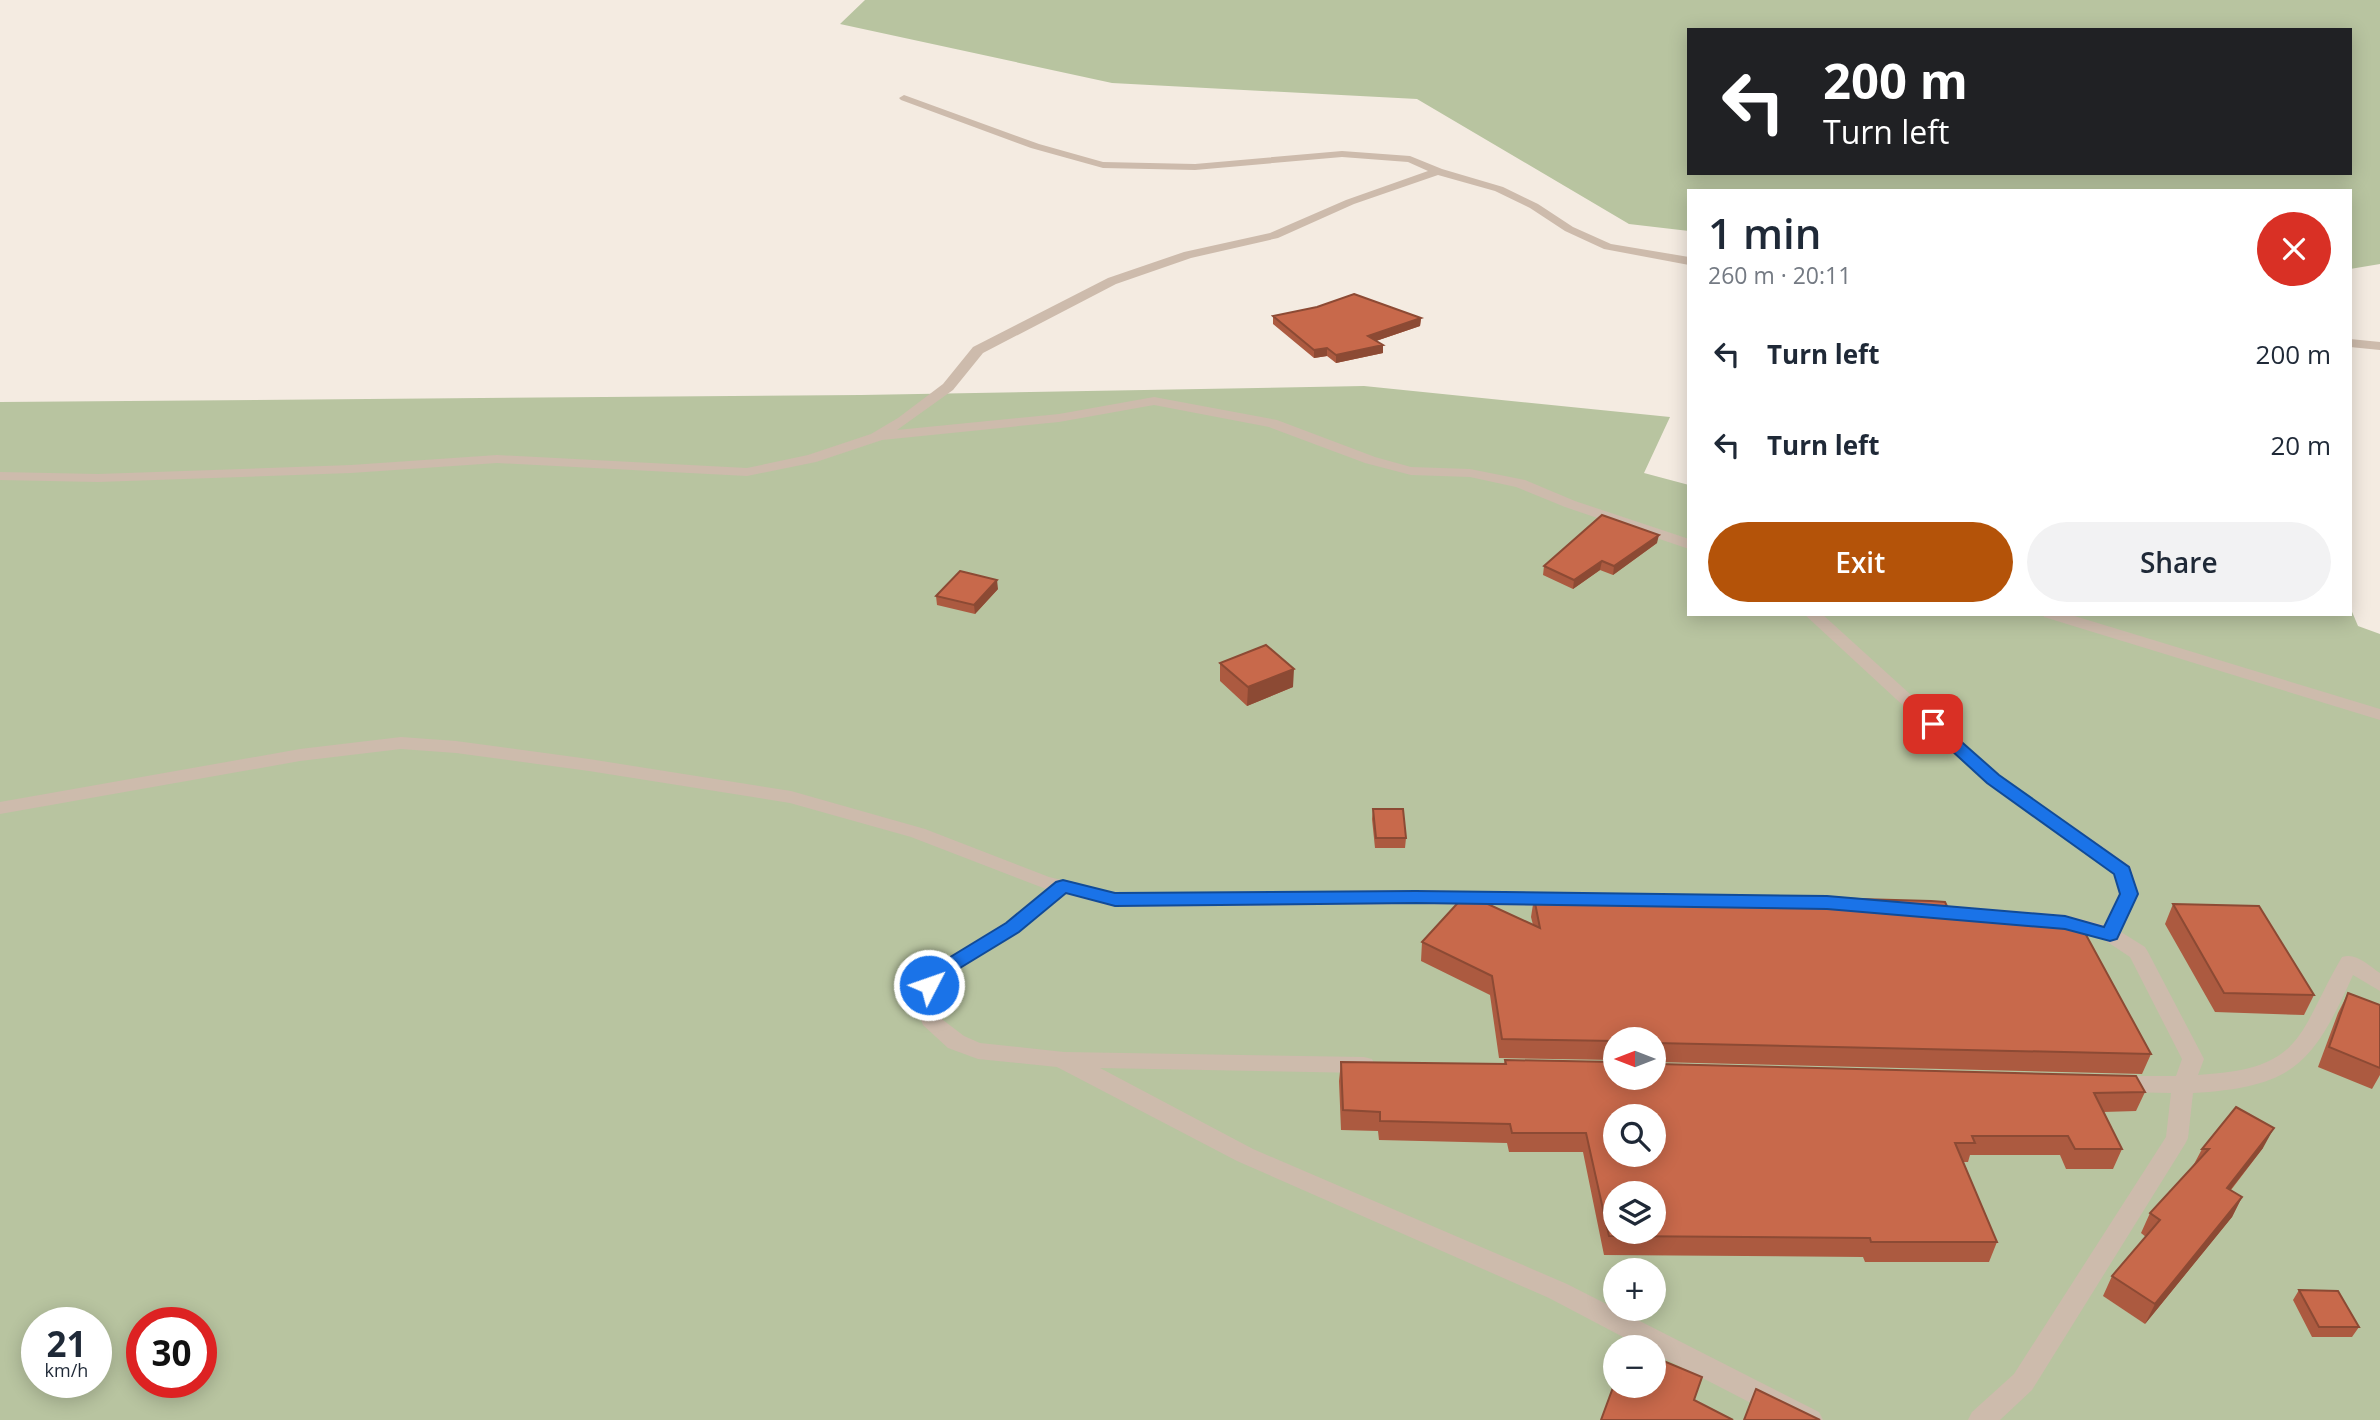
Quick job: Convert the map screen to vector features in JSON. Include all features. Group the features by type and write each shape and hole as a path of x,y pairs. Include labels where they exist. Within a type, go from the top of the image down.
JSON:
{"street":[{"path":"904,98 1035,146 1103,165 1195,167 1342,154 1410,159 1438,171 1499,188 1534,206 1569,229 1608,247 1687,261"},
{"path":"0,476 97,478 351,469 496,459 747,472 811,459 876,437 903,421 948,387 978,349 1112,281 1188,255 1273,236 1350,202 1438,171"},
{"path":"2352,343 2380,346"},
{"path":"876,437 1059,418 1154,401 1272,423 1370,460 1410,471 1470,474 1520,483 1687,543"},
{"path":"1814,616 1993,779 2123,871 2129,894 2110,934"},
{"path":"2057,616 2380,715"},
{"path":"0,808 300,755 401,743 603,767 791,797 918,833 1044,882 1115,900 1402,897 1580,899"},
{"path":"1063,886 1013,927 953,964 929,985 926,1004 934,1026 956,1042 978,1051 1060,1059 1384,1065"},
{"path":"1907,909 2065,922 2110,934 2138,952 2193,1059 2183,1086 2177,1138 2023,1382 1981,1420"},
{"path":"2099,1084 2183,1086 2263,1075 2296,1055 2326,1011 2349,962 2380,983"},
{"path":"1060,1059 1245,1155 1558,1291 1810,1420"}],"green space":[{"path":"865,0 2380,0 2380,264 2352,269 2352,189 1687,189 1687,231 1629,224 1417,99 1112,83 840,24"},
{"path":"1364,386 1670,417 1644,473 1687,484 1687,616 2352,616 2352,612 2358,626 2380,634 2380,1420 0,1420 0,402 861,395"}],"building":[{"path":"1354,294 1421,318 1368,336 1383,345 1336,355 1327,348 1314,350 1273,316 1317,307"},
{"path":"1602,515 1659,535 1614,566 1602,561 1574,580 1544,566"},
{"path":"960,571 997,580 974,605 936,596"},
{"path":"1266,645 1294,669 1248,687 1220,663"},
{"path":"1373,809 1403,809 1406,838 1376,838"},
{"path":"1466,894 1540,928 1534,898 1754,899 1753,896 1931,901 1945,902 1953,919 2016,920 2018,924 2079,922 2151,1054 1666,1043 1666,1027 1603,1027 1603,1041 1502,1039 1492,976 1422,942"},
{"path":"2173,904 2259,906 2314,995 2224,993"},
{"path":"2348,993 2380,1005 2380,1068 2329,1047"},
{"path":"1505,1060 1603,1062 1603,1090 1666,1090 1666,1064 2136,1076 2145,1092 2094,1093 2122,1149 2075,1149 2068,1136 1972,1136 1975,1143 1955,1143 1997,1242 1871,1242 1870,1238 1666,1236 1666,1181 1603,1181 1603,1209 1586,1133 1512,1133 1510,1124 1380,1121 1380,1112 1343,1110 1341,1062 1506,1064"},
{"path":"2236,1107 2274,1128 2227,1188 2242,1197 2155,1304 2112,1276 2160,1220 2150,1213 2209,1149 2202,1149"},
{"path":"2299,1290 2338,1291 2359,1327 2319,1327"},
{"path":"1666,1362 1702,1377 1694,1400 1733,1420 1601,1420 1609,1398 1666,1398"},
{"path":"1756,1389 1820,1420 1744,1420"}],"route":[{"path":"929,985 977,947 1013,927 1063,886 1115,900 1416,897 1827,902 2065,922 2110,934 2129,894 2123,871 1993,779 1933,724"}]}
